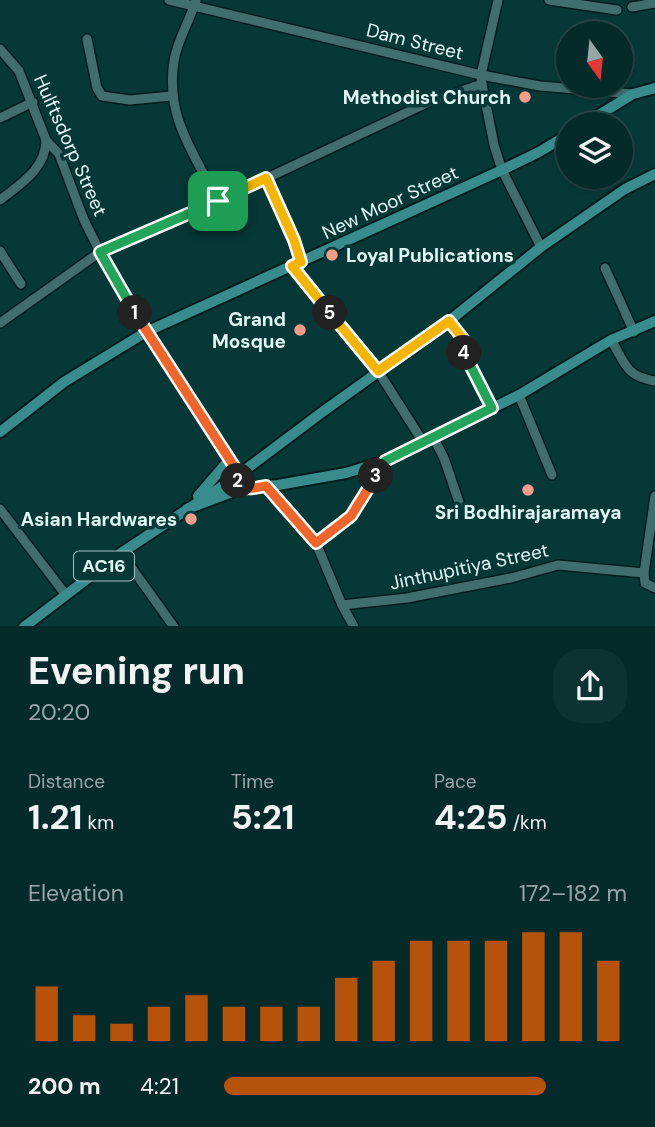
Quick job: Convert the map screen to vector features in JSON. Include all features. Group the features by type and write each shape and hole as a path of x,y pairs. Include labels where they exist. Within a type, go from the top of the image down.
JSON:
{"main road":[{"name":"Dam Street","path":"634,94 655,88"},
{"path":"604,112 627,98"},
{"name":"New Moor Street","path":"0,432 64,382 146,332 502,170 556,142"},
{"path":"655,174 625,189 541,247 449,321 241,474 239,484 266,486 346,473 385,461 519,395 611,340 655,321"},
{"path":"187,509 229,460"},
{"path":"241,474 254,473 250,485"},
{"name":"AC16","path":"24,626 121,553 241,474"},
{"name":"AC16","path":"187,509 250,485"}],"street":[{"name":"Dam Street","path":"169,0 195,3 482,80 556,87"},
{"path":"498,0 482,80 494,145 502,170 541,247"},
{"path":"549,0 617,10"},
{"path":"195,3 174,59 172,96 176,119 218,201"},
{"path":"632,7 655,3"},
{"path":"87,38 97,88 102,96 130,100 172,96"},
{"name":"Hulftsdorp Street","path":"0,49 19,71 46,140 59,154 84,220 100,252 146,332 229,460 241,474"},
{"path":"0,323 100,252 482,80"},
{"path":"0,118 33,102"},
{"path":"0,200 34,173 42,162 46,140"},
{"path":"266,178 294,240 296,264 444,458 460,505"},
{"path":"0,251 21,284"},
{"path":"605,268 634,332"},
{"path":"449,321 464,340 463,352 492,408"},
{"path":"611,340 632,374 655,381"},
{"path":"519,395 552,475"},
{"path":"316,543 351,516 385,461"},
{"path":"266,486 316,543 350,625"},
{"path":"655,496 644,573 645,583 655,589"},
{"path":"0,509 66,594"},
{"path":"121,553 174,626"},
{"name":"Jinthupitiya Street","path":"342,605 407,598 511,578 558,565 644,573"}],"place":[{"name":"Methodist Church","path":"525,97"},
{"name":"Loyal Publications","path":"332,255"},
{"name":"Grand Mosque","path":"300,330"},
{"name":"Sri Bodhirajaramaya","path":"528,490"},
{"name":"Asian Hardwares","path":"191,519"}],"route":[{"path":"266,178 301,262 292,266 378,371 449,321 464,340 463,352 492,408 385,461 351,516 316,543 266,486 246,489 239,484 239,474 146,332 100,252 218,201 266,178"}]}
